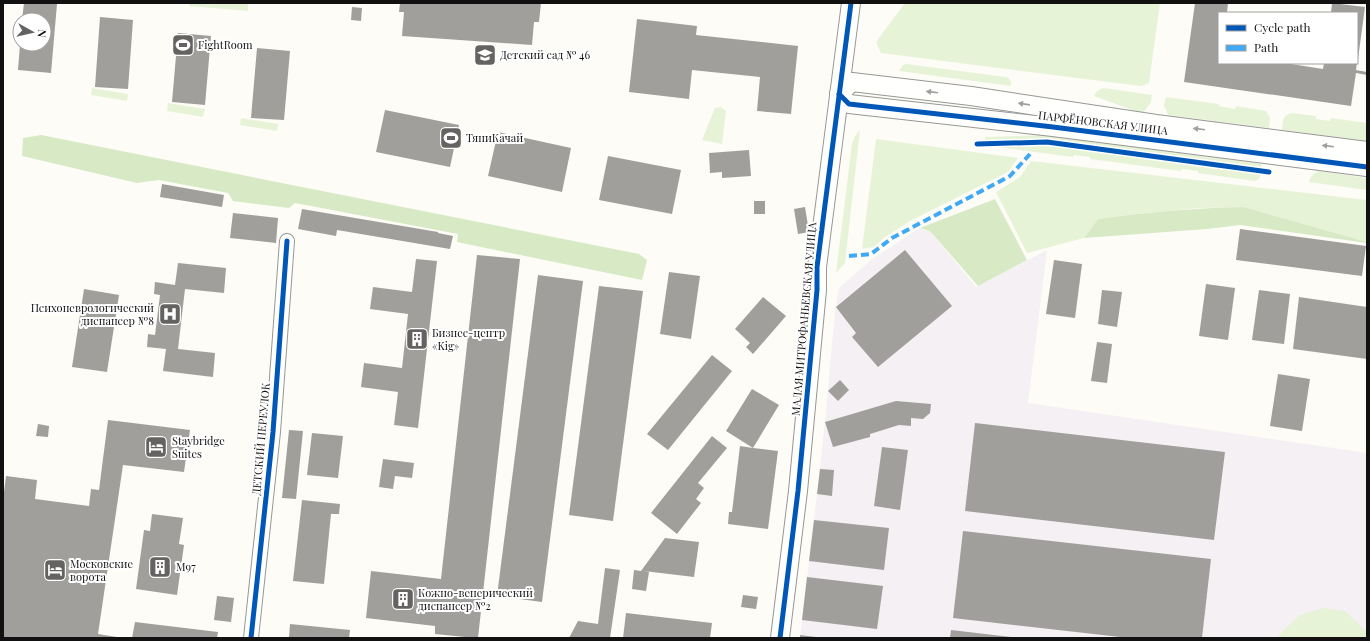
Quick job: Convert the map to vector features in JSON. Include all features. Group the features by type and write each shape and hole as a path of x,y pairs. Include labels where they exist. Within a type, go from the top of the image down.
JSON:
{"street":[{"name":"МАЛАЯ МИТРОФАНЬЕВСКАЯ УЛИЦА","path":"780,638 798,491 817,290 817,267 844,99 851,3"},
{"path":"844,99 852,82 861,3"},
{"name":"ПАРФЁНОВСКАЯ УЛИЦА","path":"852,82 970,96 1164,125 1367,151"},
{"name":"ПАРФЁНОВСКАЯ УЛИЦА","path":"844,99 1367,167"},
{"name":"ДЕТСКИЙ ПЕРЕУЛОК","path":"251,638 273,432 287,241"}],"shaded area":[{"path":"920,228 930,231 976,287 1047,250 1028,403 1367,453 1367,638 800,638 825,422 835,311 839,288 872,259"}],"green space":[{"path":"189,3 248,3 248,11 189,6"},
{"path":"905,3 1160,3 1149,83 1141,86 881,53 876,42"},
{"path":"906,64 1006,77 1010,80 1011,86 899,71 903,65"},
{"path":"92,88 128,94 127,101 91,95"},
{"path":"1104,88 1152,95 1151,102 1144,112 1135,111 1094,96 1098,90"},
{"path":"1166,97 1219,104 1219,106 1235,109 1236,106 1266,111 1270,118 1269,128 1168,115 1164,105"},
{"path":"168,103 205,109 203,117 167,111"},
{"path":"721,107 726,111 722,144 702,140 715,108"},
{"path":"1292,113 1316,116 1316,119 1330,121 1331,118 1367,123 1367,141 1282,130 1283,121 1286,115"},
{"path":"241,118 278,124 277,131 240,125"},
{"path":"860,130 845,263 836,273 852,144 855,136"},
{"path":"41,135 639,254 647,260 642,280 457,242 458,234 295,203 289,208 233,201 228,193 159,180 137,183 22,156 23,138"},
{"path":"1045,135 1262,164 1261,168 1045,140 985,142 985,137"},
{"path":"876,139 1018,158 1008,172 910,221 885,237 874,247 862,249"},
{"path":"1045,145 1261,173 1258,180 1254,181 1198,173 1198,171 1182,169 1181,171 1090,159 1090,157 1074,155 1073,157 990,146"},
{"path":"1031,161 1367,200 1367,242 1244,207 1199,208 1098,219 1084,238 1027,253 996,192 1020,177"},
{"path":"1320,171 1367,178 1367,190 1309,182 1313,175"},
{"path":"995,199 1027,260 978,286 930,231 920,228"},
{"path":"1244,207 1367,243 1240,225 1207,229 1084,238 1098,219 1135,214 1207,208"},
{"path":"1323,608 1345,611 1367,632 1367,638 1277,638 1300,615"}],"building":[{"path":"24,3 57,4 51,73 18,70 19,52 52,52 52,12 23,12"},
{"path":"400,3 541,3 539,22 534,22 532,45 402,36 404,12 399,12"},
{"path":"1195,3 1228,3 1227,12 1218,12 1218,64 1291,64 1323,69 1324,64 1357,64 1356,70 1367,72 1367,75 1356,73 1351,106 1184,82"},
{"path":"1332,3 1365,7 1358,59 1358,12 1331,12"},
{"path":"352,7 362,8 361,21 351,20"},
{"path":"100,17 133,20 128,89 95,87"},
{"path":"637,19 697,26 696,35 798,46 791,114 757,111 760,77 692,70 689,99 629,92"},
{"path":"178,33 211,36 205,105 172,102"},
{"path":"257,48 290,51 284,120 251,118"},
{"path":"385,110 459,125 450,167 376,152"},
{"path":"498,132 571,148 562,192 488,176"},
{"path":"749,150 751,176 722,178 722,172 710,173 709,153"},
{"path":"608,156 681,170 672,214 599,200"},
{"path":"162,184 224,195 222,207 160,197"},
{"path":"754,201 765,201 765,214 754,214"},
{"path":"805,207 809,232 798,234 794,209"},
{"path":"302,209 438,232 453,236 450,249 337,230 336,236 298,229"},
{"path":"233,213 278,218 276,243 230,238"},
{"path":"1240,229 1366,246 1362,276 1236,260"},
{"path":"905,250 952,306 878,367 852,337 856,333 836,307"},
{"path":"477,255 520,259 478,638 475,638 435,634 435,626 366,618 371,571 441,579"},
{"name":"Бизнес-центр «Kig»","path":"416,259 437,261 418,428 394,425 398,392 361,387 364,363 402,368 408,314 370,309 373,287 412,292"},
{"path":"1054,260 1082,264 1075,318 1046,314"},
{"name":"Психоневрологический диспансер №8","path":"178,263 226,268 224,293 185,289 178,349 215,353 213,377 163,371 166,349 147,347 148,334 155,335 160,295 154,294 155,282 175,285"},
{"path":"669,272 700,276 691,339 660,334"},
{"path":"538,275 583,281 542,602 497,596"},
{"path":"1206,284 1235,288 1228,340 1199,336"},
{"path":"599,286 643,291 613,521 569,515"},
{"path":"84,289 119,295 107,372 72,367"},
{"path":"1102,290 1122,292 1117,327 1098,324"},
{"path":"1259,290 1290,294 1284,344 1252,340"},
{"path":"763,297 786,316 753,354 746,347 750,343 735,329"},
{"path":"1299,297 1367,307 1367,359 1293,349"},
{"path":"1097,342 1112,344 1107,383 1091,381"},
{"path":"712,355 732,371 668,450 647,434"},
{"path":"1278,374 1310,379 1302,431 1270,426"},
{"path":"840,380 849,390 838,401 828,391"},
{"path":"752,389 779,405 753,448 726,431"},
{"path":"896,401 931,404 930,413 923,419 911,418 911,426 899,425 870,434 870,437 833,447 825,422"},
{"name":"Московские ворота","path":"108,420 190,430 184,472 123,465 98,634 123,638 3,638 3,492 6,476 37,480 35,499 89,506 91,489 99,490"},
{"path":"975,423 1225,452 1214,540 965,511"},
{"path":"38,424 49,426 48,437 36,436"},
{"path":"289,430 303,431 296,499 282,498"},
{"path":"312,433 343,436 338,478 307,475"},
{"path":"712,436 727,448 698,483 704,488 696,499 701,503 677,534 651,513"},
{"path":"740,446 778,451 768,529 728,524 729,512 732,512"},
{"path":"882,447 908,450 900,510 874,506"},
{"path":"383,459 414,463 412,478 395,476 393,489 379,487"},
{"path":"820,469 834,470 832,496 817,494"},
{"path":"302,500 340,504 339,514 331,514 324,584 293,581"},
{"name":"M97","path":"152,514 183,518 179,544 184,545 177,595 136,589 144,530 150,531"},
{"path":"814,520 889,528 884,570 809,561"},
{"path":"963,531 1211,559 1202,638 1129,638 953,618"},
{"path":"665,538 699,542 694,577 644,571 649,572 646,591 632,589 634,570 641,571"},
{"path":"605,568 620,570 610,638 569,638 578,621 598,624"},
{"path":"807,577 883,586 877,629 802,620"},
{"path":"743,595 758,597 756,609 741,607"},
{"path":"217,596 234,598 231,622 214,620"},
{"path":"626,613 712,623 710,638 623,638"},
{"path":"135,622 218,632 217,638 132,638"},
{"path":"290,624 350,630 349,638 289,638"},
{"path":"951,630 1011,637 1011,638 950,638"},
{"path":"800,635 816,637 800,638"}],"marked path":[{"path":"849,256 871,254 892,238 1010,176 1030,154"}],"cycle path":[{"path":"780,638 798,491 817,290 817,267 851,3"},
{"path":"839,94 849,104 1053,127 1367,167"},
{"path":"977,144 1047,142 1269,172"},
{"path":"251,638 273,432 287,241"}],"place":[{"name":"FightRoom","path":"183,45"},
{"name":"Детский сад № 46","path":"485,55"},
{"name":"ТяниКачай","path":"451,138"},
{"name":"Психоневрологический диспансер №8","path":"170,314"},
{"name":"Бизнес-центр «Kig»","path":"417,339"},
{"name":"Staybridge Suites","path":"156,447"},
{"name":"M97","path":"160,567"},
{"name":"Московские ворота","path":"55,570"},
{"name":"Кожно-венерический диспансер №2","path":"403,599"}]}
